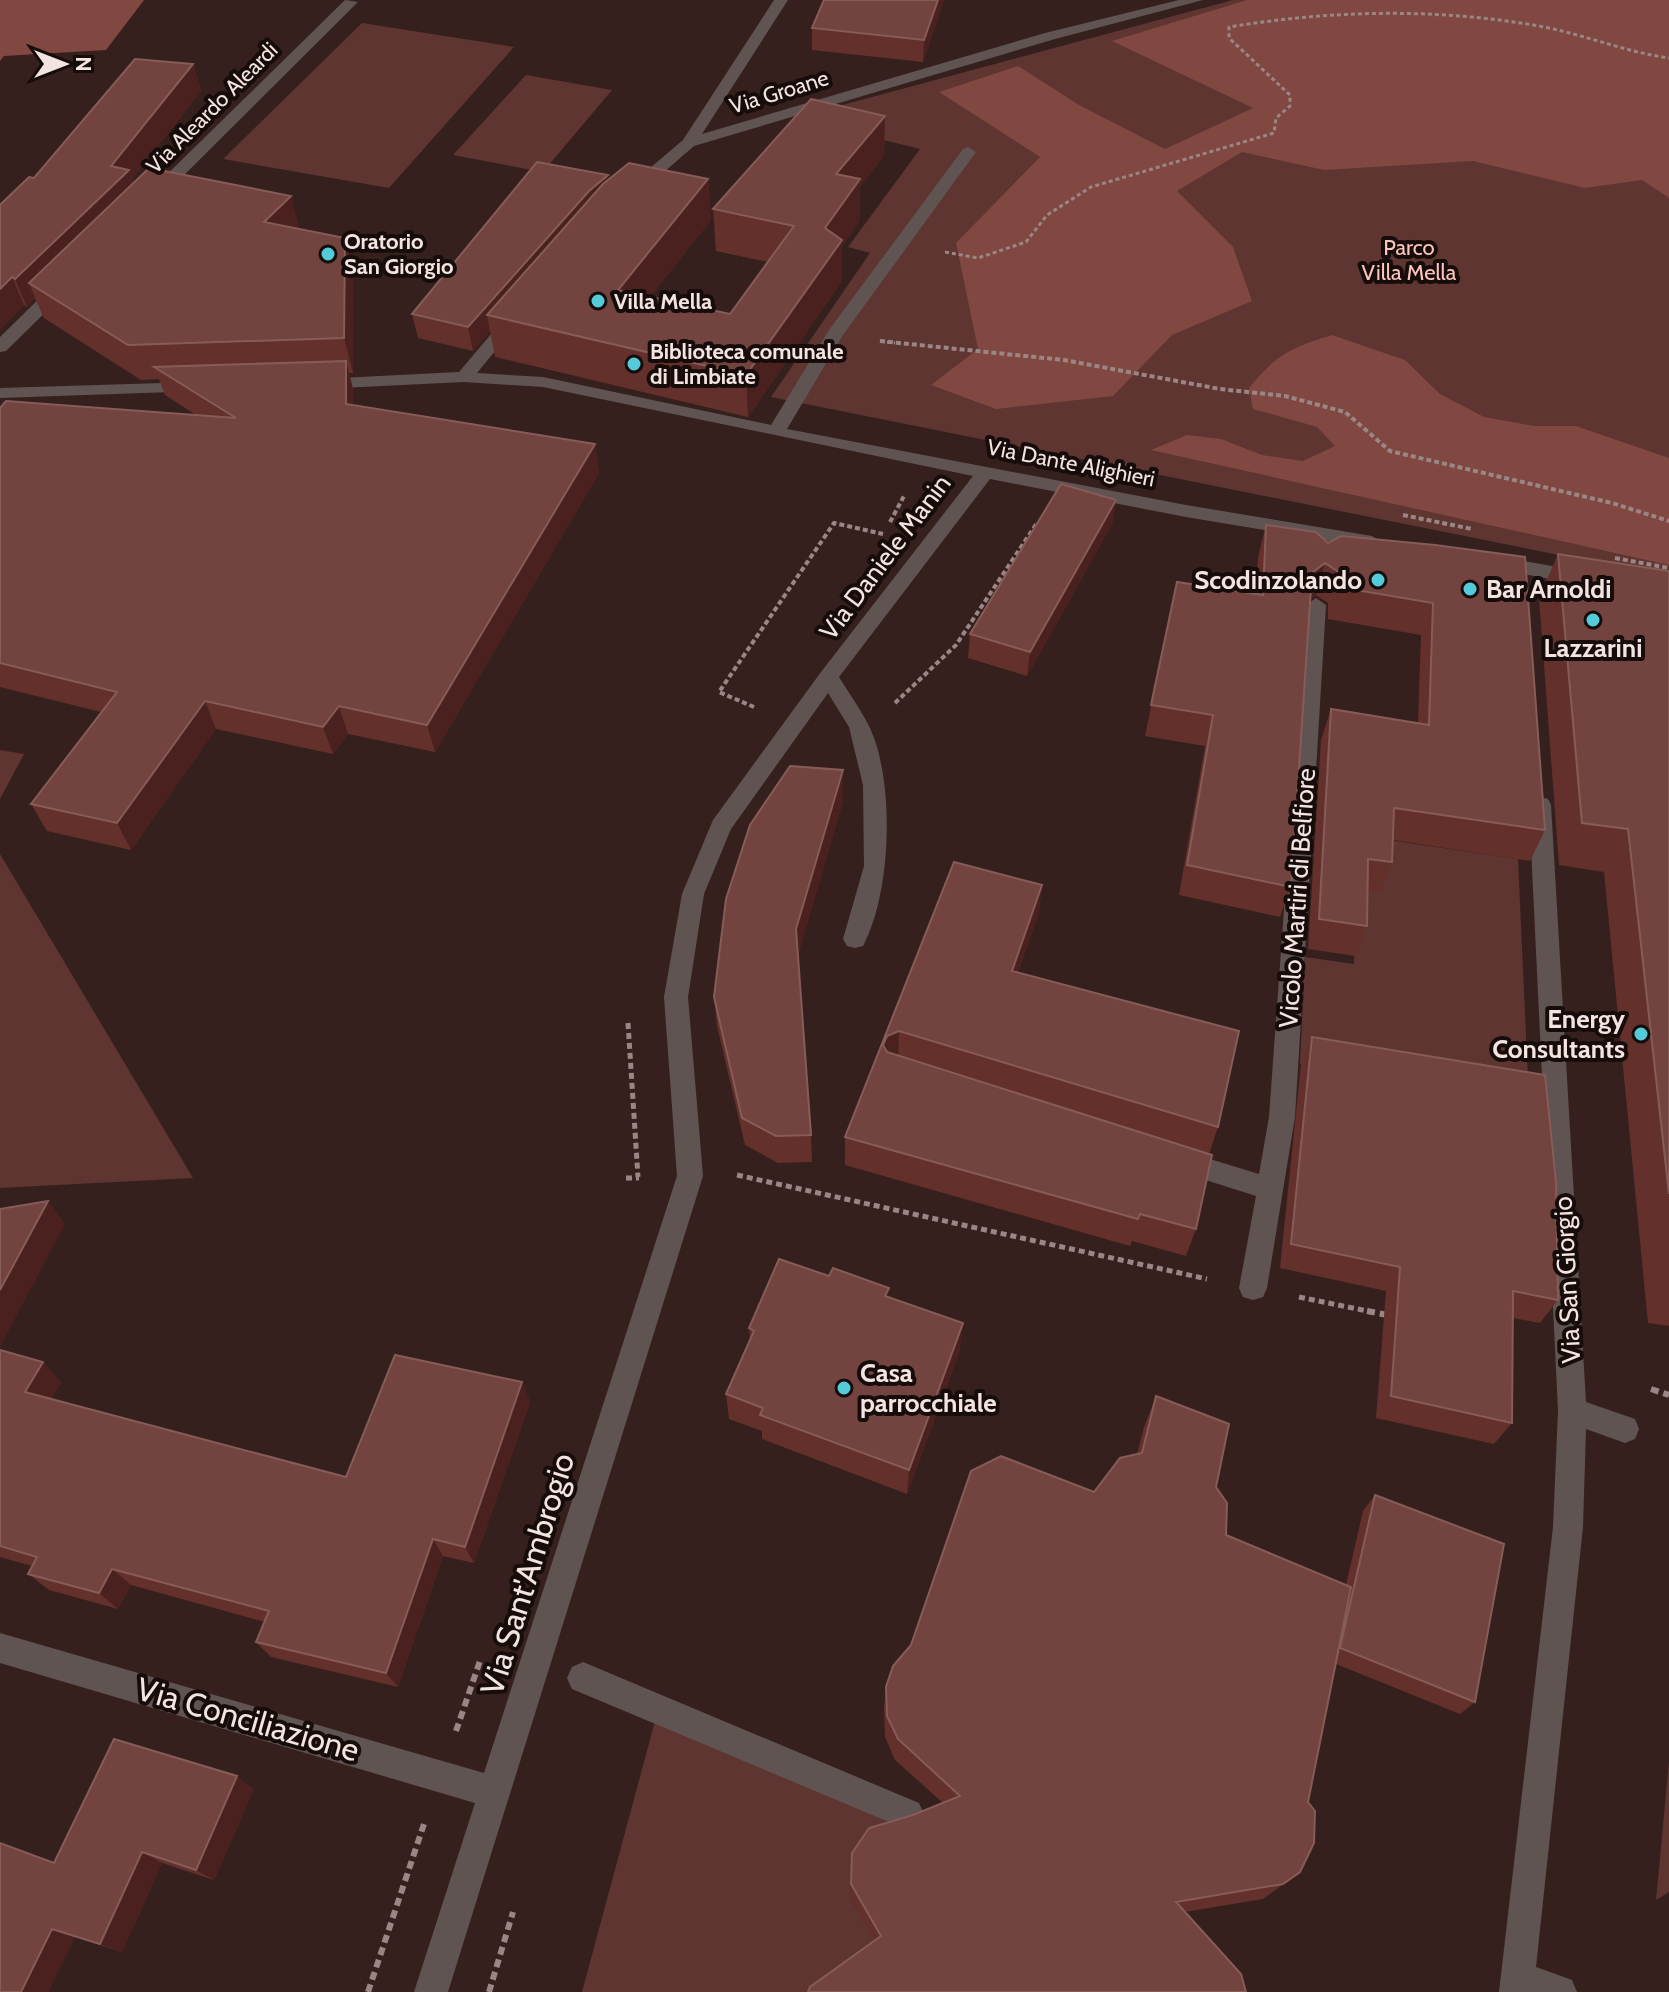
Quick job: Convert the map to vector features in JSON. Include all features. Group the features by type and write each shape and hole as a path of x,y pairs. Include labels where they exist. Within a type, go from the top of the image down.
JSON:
{"street":[{"path":"689,143 781,0"},
{"name":"Via Groane","path":"622,201 689,143 1050,36 1196,0"},
{"name":"Via Aleardo Aleardi","path":"147,202 351,2"},
{"path":"776,432 835,334 968,152"},
{"path":"0,347 68,280"},
{"path":"464,377 526,304"},
{"name":"Via Dante Alighieri","path":"296,384 464,377 543,382 776,432 1062,486 1323,541 1386,544"},
{"path":"0,393 218,387"},
{"name":"Via Daniele Manin","path":"690,1176 676,997 693,894 721,826 828,677 986,471"},
{"path":"1478,559 1593,581"},
{"path":"1524,567 1526,593"},
{"name":"Vicolo Martiri di Belfiore","path":"1253,1288 1282,1117 1316,605"},
{"name":"Via Daniele Manin","path":"828,677 859,726 874,785 875,866 855,939"},
{"name":"Via San Giorgio","path":"1517,1985 1568,1527 1572,1411 1549,933 1538,778"},
{"path":"1150,1151 1270,1189"},
{"name":"Via Sant'Ambrogio","path":"431,1992 690,1176"},
{"path":"1572,1411 1625,1429"},
{"name":"Via Conciliazione","path":"0,1648 496,1793"},
{"path":"583,1678 908,1814"},
{"path":"1517,1985 1560,1992"}],"path":[{"path":"900,244 978,258 1026,242 1047,215 1091,187 1274,133 1276,118 1290,106 1290,95 1229,38 1229,27 1264,20 1413,11 1583,34 1669,58"},
{"path":"835,334 1064,360 1220,389 1285,396 1345,412 1390,451 1612,503 1669,521"},
{"path":"859,726 911,691 956,645 1062,486"},
{"path":"1396,514 1487,532"},
{"path":"1608,556 1669,568"},
{"path":"1622,572 1623,559"},
{"path":"725,1176 761,1178 1253,1288 1401,1317"}],"green space":[{"name":"Parco Villa Mella","path":"1233,0 1669,0 1669,577 771,397 870,253 848,247 920,149 794,118"},
{"path":"362,23 514,47 389,188 223,159"},
{"path":"526,75 612,90 543,172 453,155"},
{"path":"0,750 24,754 0,799"},
{"path":"1382,839 1518,859 1529,1102 1300,1064 1305,957 1354,964 1357,889"},
{"path":"0,854 193,1178 0,1188"},
{"path":"655,1721 890,1822 850,1899 877,1942 819,1992 582,1992"},
{"path":"1669,1761 1669,1892 1656,1900"}],"shaded area":[{"path":"0,0 144,0 106,50 4,56 0,61"},
{"path":"1247,0 1669,0 1669,198 1642,180 1585,188 1473,161 1324,170 1242,152 1177,191 1233,247 1252,301 1172,335 1113,396 996,409 931,385 978,349 956,243 1040,157 939,92 1018,66 1079,105 1165,149 1253,108 1112,41"},
{"path":"1332,335 1405,360 1440,394 1484,417 1534,426 1576,426 1669,458 1669,565 1151,450 1187,435 1221,439 1262,455 1303,461 1335,446 1317,427 1253,409 1249,388 1285,354"}],"building":[{"path":"824,0 938,0 924,40 812,28"},
{"path":"135,59 193,64 111,166 129,170 15,279 12,277 0,289 0,205 29,177 34,178"},
{"path":"811,99 885,116 836,174 860,179 825,228 842,240 746,375 487,315 603,184 629,163 708,179 618,290 730,314 794,226 713,209"},
{"path":"537,162 608,175 589,191 468,327 412,314"},
{"path":"149,168 291,196 264,222 345,238 344,338 128,345 29,283"},
{"path":"346,361 346,404 595,444 427,725 339,706 323,727 205,701 117,823 31,804 117,692 0,663 0,408 6,401 236,418 154,367"},
{"path":"1061,484 1116,500 1030,652 970,634"},
{"path":"1266,525 1316,532 1328,543 1341,536 1525,557 1545,830 1394,808 1392,862 1368,859 1367,926 1319,919 1331,709 1429,725 1433,603 1338,587 1337,571 1325,563 1312,573 1291,887 1187,865 1213,715 1151,705 1177,582 1263,595"},
{"path":"1558,554 1669,571 1669,1194 1628,829 1582,823"},
{"path":"790,766 843,770 796,929 811,1135 776,1136 742,1118 714,997 726,899 750,825"},
{"path":"954,862 1042,885 1012,971 1239,1031 1218,1127 899,1031 887,1036 883,1045 887,1052 1212,1155 1196,1229 1140,1214 1138,1219 845,1137"},
{"path":"1312,1037 1545,1075 1556,1182 1558,1300 1513,1291 1512,1423 1391,1396 1400,1267 1291,1244"},
{"path":"48,1201 0,1290 0,1209"},
{"name":"Casa parrocchiale","path":"779,1259 829,1276 833,1268 889,1288 885,1296 963,1323 909,1470 760,1415 763,1408 726,1394 754,1331 749,1328"},
{"path":"0,1350 43,1362 25,1392 346,1477 395,1355 522,1382 465,1547 433,1539 386,1673 256,1642 269,1611 112,1569 99,1593 28,1574 37,1557 0,1546"},
{"path":"1156,1396 1229,1424 1216,1487 1227,1503 1226,1535 1351,1587 1308,1802 1315,1811 1314,1843 1300,1872 1283,1884 1176,1902 1241,1974 1246,1992 808,1992 810,1987 881,1936 851,1884 852,1853 869,1828 960,1796 898,1739 887,1716 886,1687 893,1666 911,1645 971,1471 1001,1456 1094,1492 1120,1458 1142,1453"},
{"path":"1375,1495 1504,1544 1475,1702 1340,1648"},
{"path":"114,1739 237,1776 196,1870 142,1852 100,1944 52,1929 21,1992 0,1992 0,1843 54,1863"}],"place":[{"name":"Oratorio San Giorgio","path":"328,254"},
{"name":"Villa Mella","path":"598,301"},
{"name":"Biblioteca comunale di Limbiate","path":"634,364"},
{"name":"Scodinzolando","path":"1378,580"},
{"name":"Bar Arnoldi","path":"1470,589"},
{"name":"Lazzarini","path":"1593,620"},
{"name":"Energy Consultants","path":"1641,1034"},
{"name":"Casa parrocchiale","path":"844,1388"}]}
